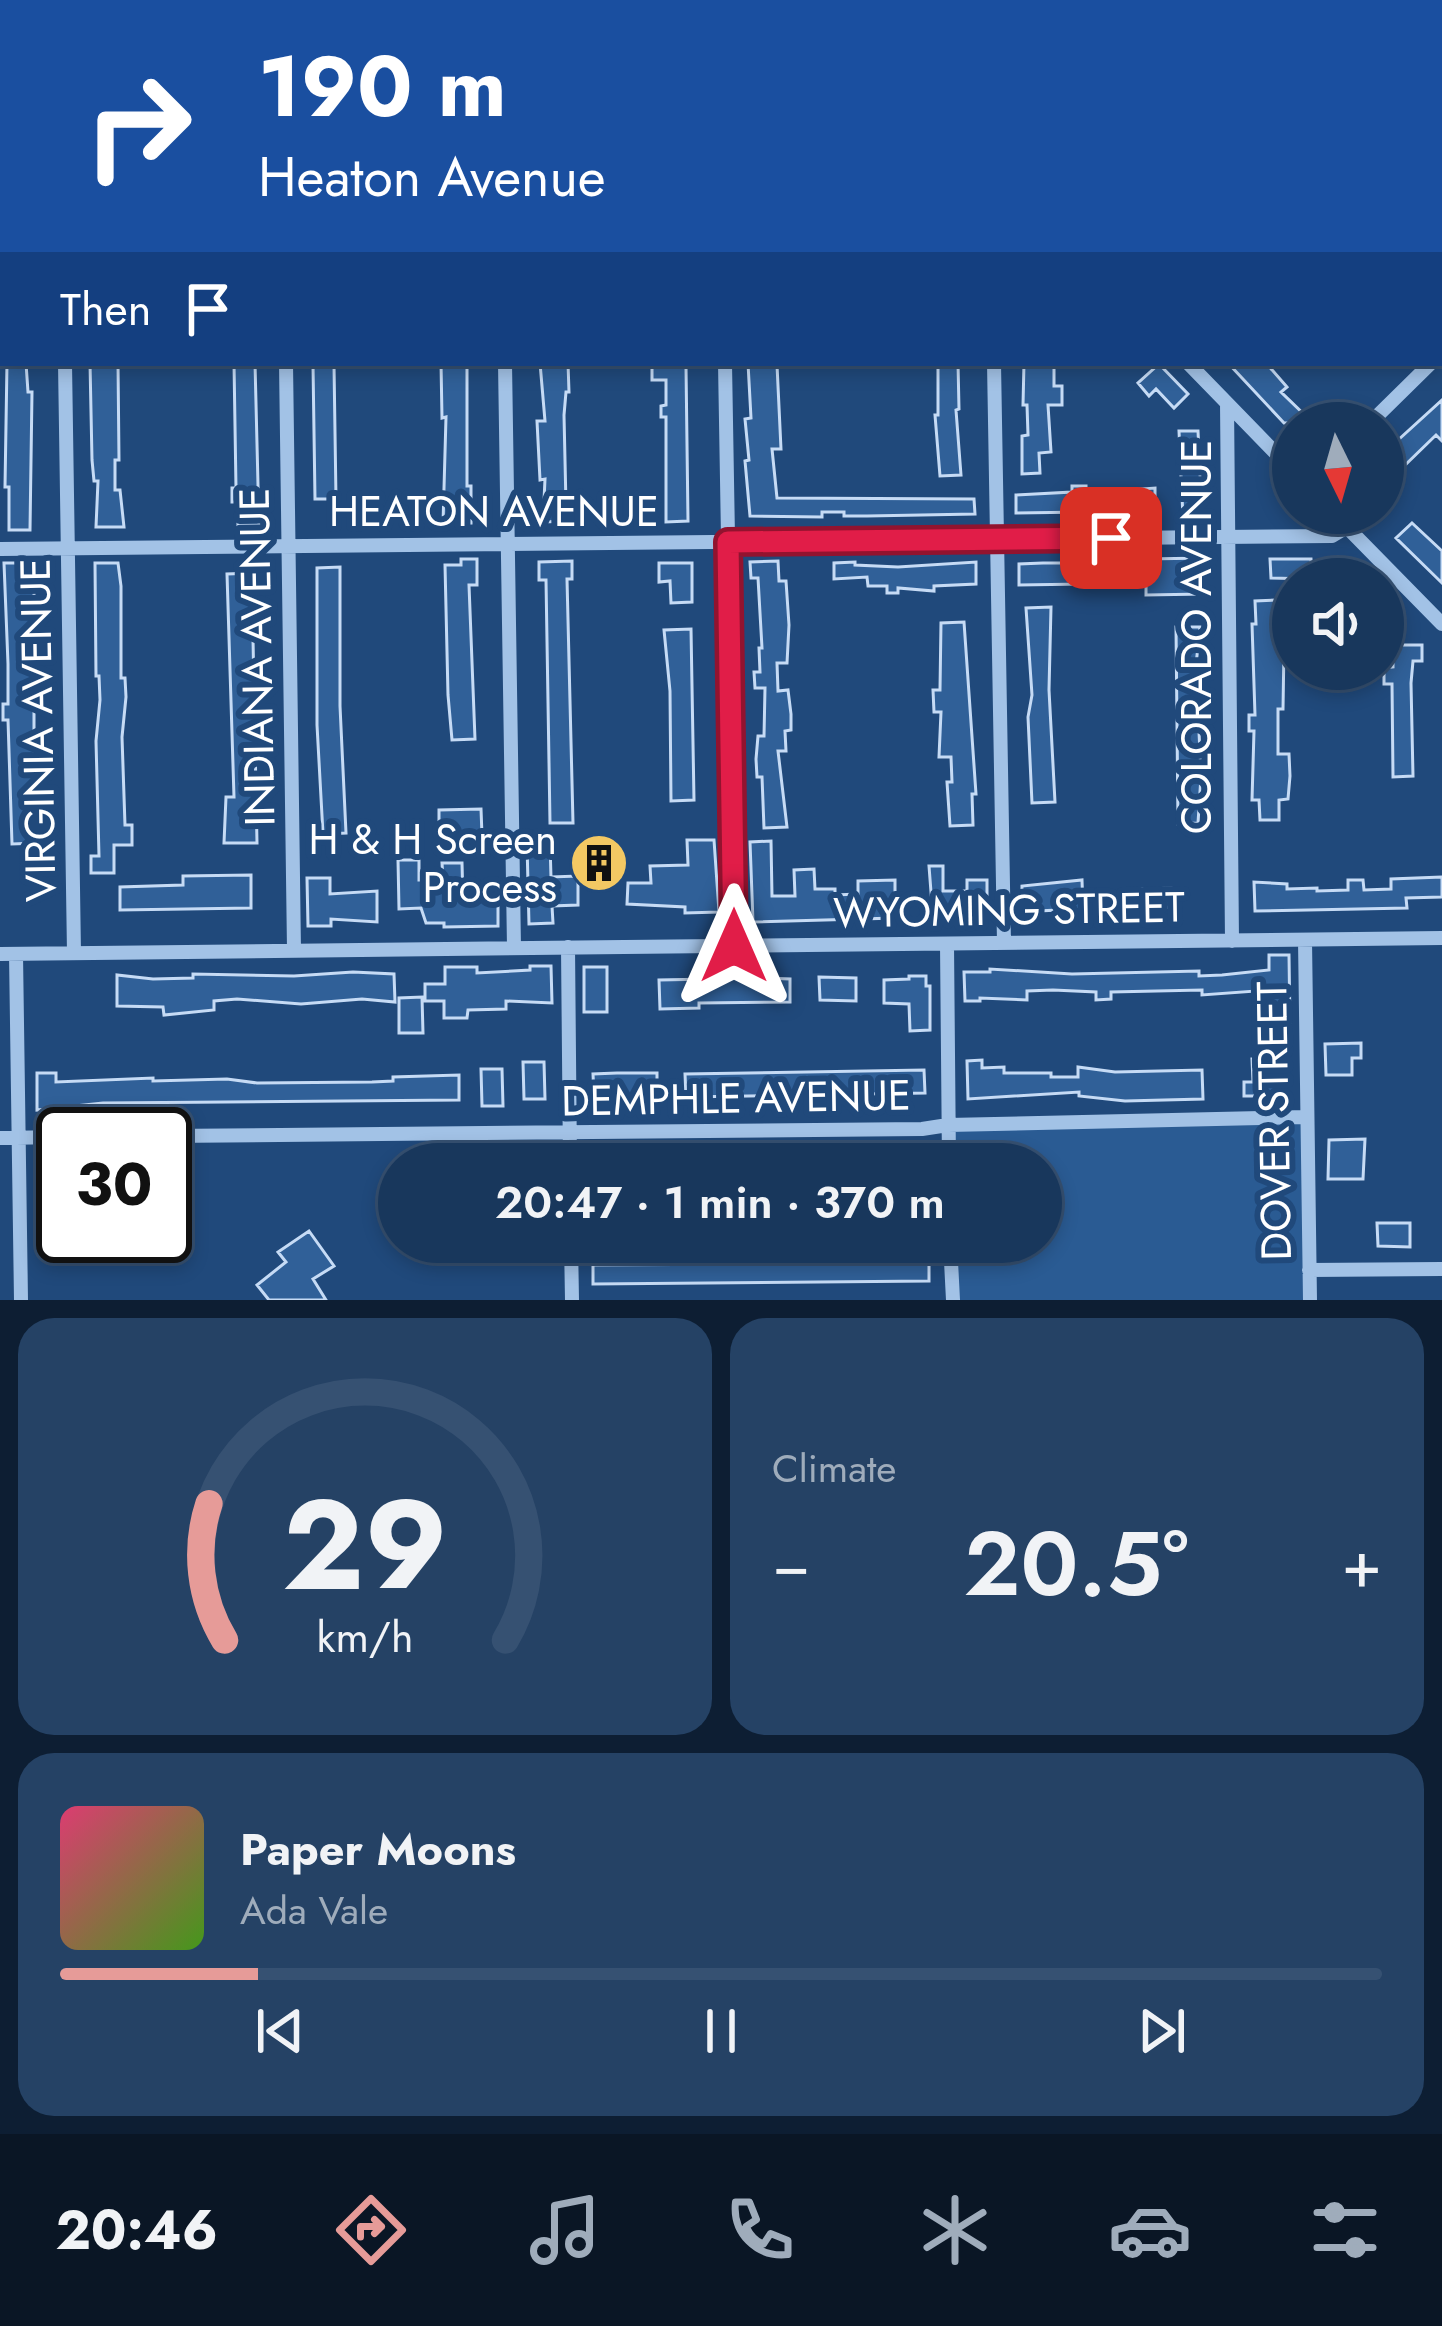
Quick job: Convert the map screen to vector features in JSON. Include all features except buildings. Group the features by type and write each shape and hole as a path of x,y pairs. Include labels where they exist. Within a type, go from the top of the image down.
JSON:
{"street":[{"name":"VIRGINIA AVENUE","path":"65,366 74,953"},
{"name":"INDIANA AVENUE","path":"286,366 294,950"},
{"path":"505,366 514,948"},
{"path":"725,366 734,946"},
{"path":"994,366 1004,943"},
{"path":"1191,366 1272,450"},
{"path":"1391,402 1428,366"},
{"name":"COLORADO AVENUE","path":"1227,404 1232,941"},
{"name":"HEATON AVENUE","path":"0,548 1335,534"},
{"path":"1354,534 1442,624"},
{"name":"WYOMING STREET","path":"8,954 1442,938"},
{"name":"DOVER STREET","path":"1305,940 1310,1300"},
{"path":"946,944 948,1143"},
{"path":"568,947 569,1143"},
{"path":"8,954 19,1138 21,1300"},
{"name":"DEMPHLE AVENUE","path":"192,1136 922,1129 1307,1117"},
{"path":"0,1138 36,1138"},
{"path":"571,1263 572,1300"},
{"path":"951,1263 953,1300"},
{"path":"1309,1270 1442,1269"}],"shaded area":[{"path":"1307,1117 1310,1300 953,1300 951,1263 1062,1263 1062,1143 948,1143 948,1125"}],"place":[{"name":"H & H Screen Process","path":"599,863"}],"route":[{"path":"734,946 728,542 1111,538"}]}
